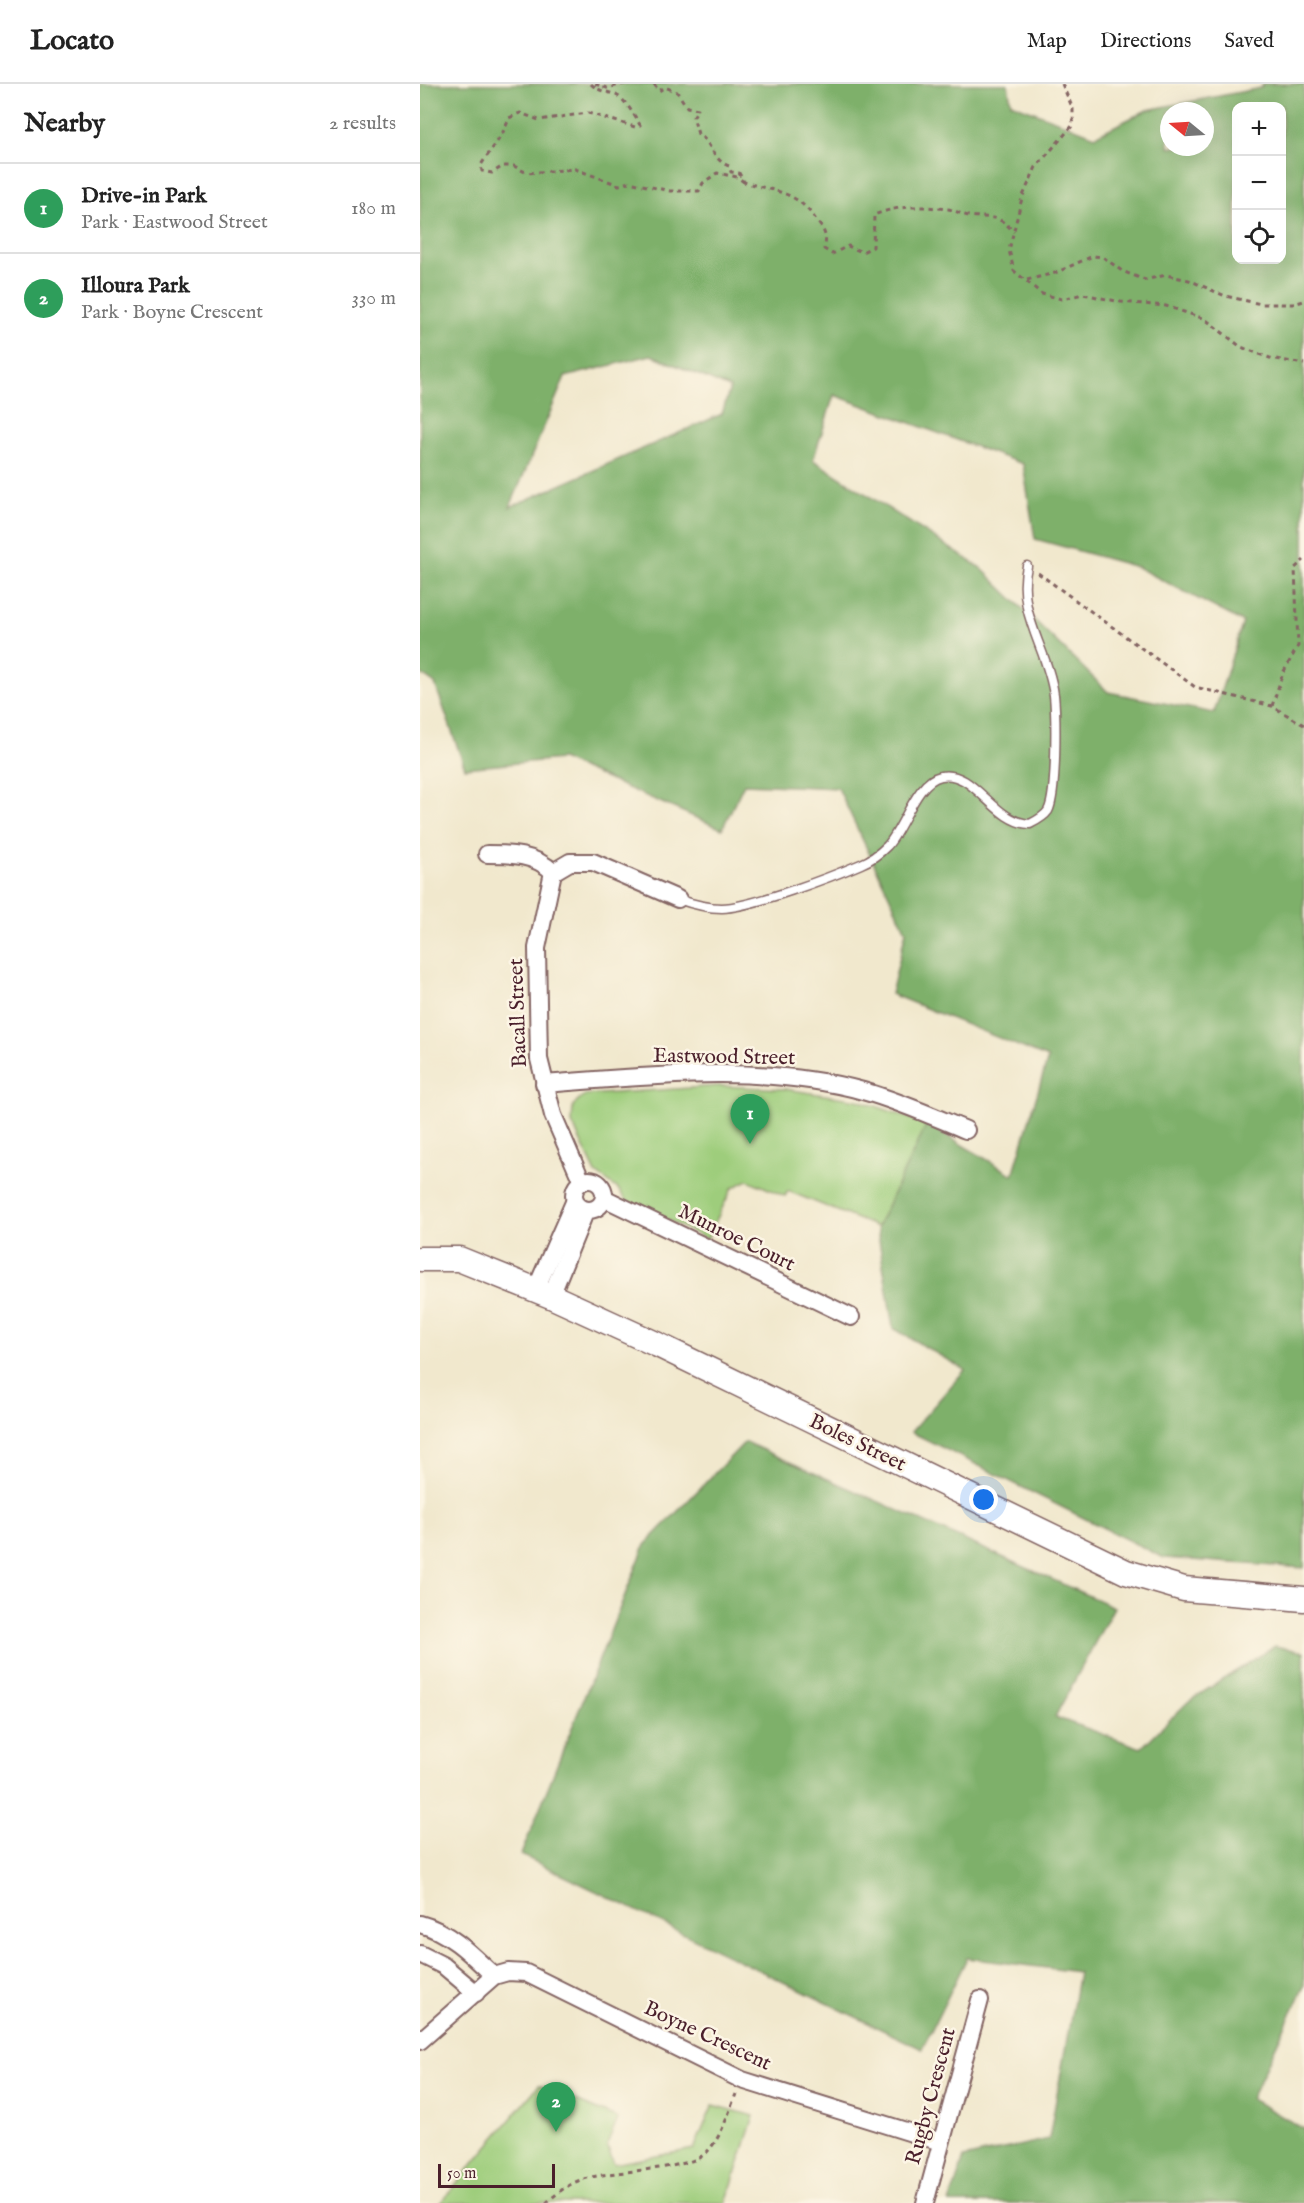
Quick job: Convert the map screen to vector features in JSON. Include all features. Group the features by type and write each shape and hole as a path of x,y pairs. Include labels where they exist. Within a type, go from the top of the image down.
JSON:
{"street":[{"path":"487,854 511,854 526,857 546,865 553,872 570,862 584,860 678,898"},
{"name":"Bacall Street","path":"553,872 537,948 537,1034 544,1084 564,1142 582,1182"},
{"name":"Eastwood Street","path":"544,1084 694,1075 795,1078 862,1091 966,1131"},
{"path":"543,1293 581,1205 575,1189 582,1182 593,1180 599,1183 604,1198 598,1208 581,1205"},
{"name":"Munroe Court","path":"604,1198 851,1317"},
{"name":"Boles Street","path":"420,1259 459,1258 543,1293 658,1345 1126,1572 1184,1589 1304,1599"},
{"path":"420,1924 458,1944 494,1976 420,2041"},
{"path":"420,1953 444,1966 476,1993"},
{"name":"Boyne Crescent","path":"494,1976 508,1972 526,1973 742,2080 941,2142"},
{"name":"Rugby Crescent","path":"925,2203 980,2000"}],"lane":[{"path":"678,898 703,906 734,907 862,864 889,843 926,783 941,776 957,776 971,785 996,809 1015,821 1029,824 1041,818 1048,810 1052,792 1054,695 1047,667 1024,602 1023,582 1027,566"}],"path":[{"path":"593,84 608,88 625,84"},
{"path":"593,84 596,90 617,95 624,100 640,125 635,127 588,113 538,120 520,113 509,118 502,138 493,145 481,165 482,171 492,173 503,166 514,166 527,173 575,169 619,185 629,182 670,191 692,192 699,191 703,183 717,173 736,177 744,182 781,192 807,206 825,232 824,249 832,254 849,246 862,252 873,247 874,215 894,207 949,208 967,216 993,216 1005,222 1014,232"},
{"path":"654,84 659,91 665,87 677,92 687,107 698,109 693,117 698,134 705,138 721,164 729,166 731,171 740,173 744,182"},
{"path":"1062,84 1073,109 1073,124 1035,167 1022,198 1009,250 1014,271 1042,294 1062,299 1083,294 1121,302 1166,306 1205,319 1241,347 1270,358 1304,364"},
{"path":"1027,280 1055,273 1092,256 1103,257 1122,271 1145,280 1166,275 1189,280 1225,296 1261,304 1293,304 1304,301"},
{"path":"1272,706 1283,673 1298,646 1295,568 1304,560"},
{"path":"1027,566 1195,687 1272,706 1304,725"},
{"path":"546,2203 579,2180 609,2173 690,2162 706,2154 722,2131 742,2080"}],"green space":[{"path":"420,84 1008,84 1011,103 1095,136 1147,110 1160,107 1160,156 1214,156 1214,102 1188,102 1261,88 1263,84 1304,84 1304,1568 1164,1558 911,1432 965,1370 893,1328 877,1227 927,1124 1013,1175 1048,1058 891,994 906,931 838,788 744,784 722,829 561,759 465,768 435,684 420,673","holes":["651,355 730,388 722,414 510,507 565,377","834,395 1023,464 1035,539 1137,567 1243,622 1214,713 1108,692 981,568 813,460"]},
{"path":"720,1086 785,1089 858,1100 927,1124 877,1227 788,1191 785,1196 748,1180 732,1188 707,1239 627,1201 618,1189 596,1173 572,1123 573,1106 585,1095"},
{"path":"745,1442 1114,1607 1055,1717 1141,1748 1189,1701 1275,1646 1304,1652 1304,1986 1251,2099 1304,2129 1304,2203 949,2203 964,2158 1049,2139 1079,1972 967,1958 922,2049 521,1855 645,1545"},
{"path":"539,2085 618,2119 607,2145 614,2164 694,2149 713,2105 754,2116 726,2203 440,2203"}],"place":[{"name":"Drive-in Park","path":"750,1144"},
{"name":"Illoura Park","path":"556,2132"}]}
